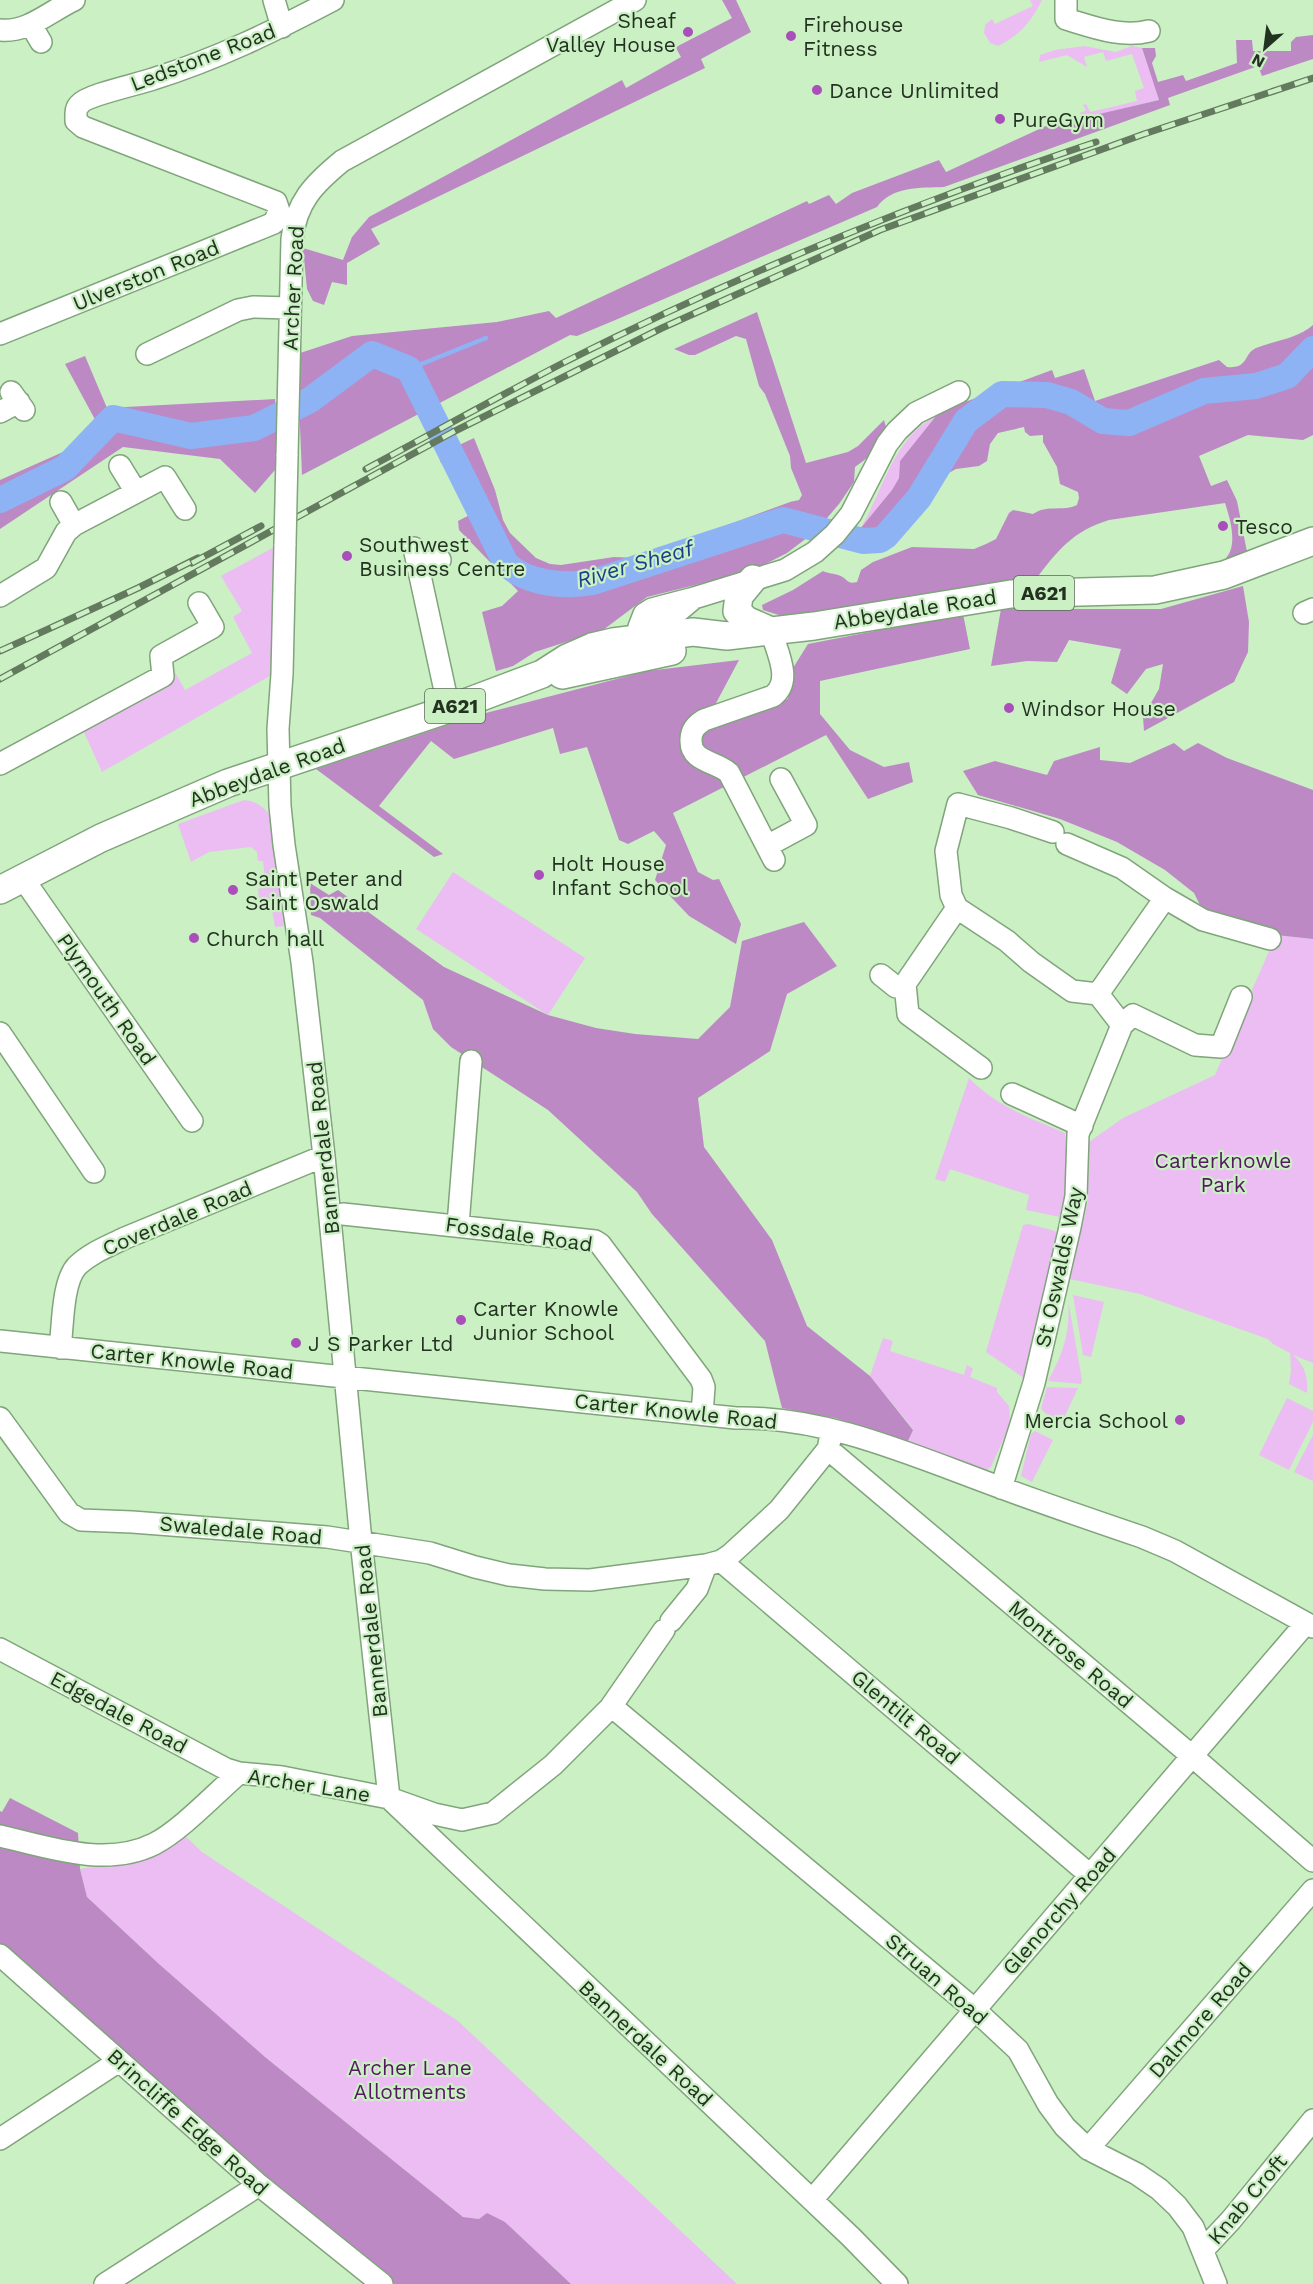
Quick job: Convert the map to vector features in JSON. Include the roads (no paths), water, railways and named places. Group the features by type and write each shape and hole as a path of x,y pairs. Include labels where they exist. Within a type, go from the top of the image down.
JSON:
{"main road":[{"name":"Abbeydale Road","path":"11,884 131,824 228,783 552,675 617,663 693,632 727,636 771,631 992,596 1155,590 1224,575 1313,542"},
{"path":"753,579 739,596 737,610 746,620 771,631"},
{"name":"Abbeydale Road","path":"552,675 567,658 592,647 613,642 658,648 702,645 727,636"},
{"name":"Abbeydale Road","path":"552,675 585,679 666,662 658,648"}],"street":[{"path":"0,30 36,33 74,0"},
{"path":"274,0 282,27"},
{"name":"Ledstone Road","path":"278,206 275,202 246,190 82,127 76,121 76,112 80,103 92,97 188,68 246,45 333,0"},
{"name":"Archer Road","path":"278,766 292,245 296,216 307,194 342,161 630,1"},
{"path":"1066,9 1100,29 1135,34 1149,31"},
{"name":"Ulverston Road","path":"0,334 271,226 277,219 278,206"},
{"path":"147,354 238,310 253,307 290,308"},
{"path":"658,648 657,629 694,598 796,564 829,540 851,514 887,444 897,431 916,412 959,392"},
{"path":"0,412 18,401"},
{"path":"120,466 136,492"},
{"path":"0,596 46,568 66,532 74,525 165,477 185,509"},
{"path":"61,501 74,525"},
{"path":"440,560 416,556 449,708"},
{"path":"0,764 164,676 160,656 213,627 199,603"},
{"path":"771,631 784,678 780,691 773,696 704,720 696,725 691,734 691,744 694,753 699,758 721,766 729,773 770,853 806,825 781,779"},
{"name":"Bannerdale Road","path":"278,766 284,845 302,962 324,1156 389,1798 812,2200 897,2284"},
{"path":"1241,997 1221,1047 1195,1044 1133,1015 1122,1025 1098,994 1072,991 1031,962 1007,940 957,908 951,895 945,851 958,804 1011,818 1060,838 1122,868 1165,898 1203,920 1270,939"},
{"name":"Plymouth Road","path":"11,884 192,1120"},
{"path":"1098,994 1165,898"},
{"path":"881,975 896,987 904,984 957,908"},
{"path":"904,984 908,1014 981,1068"},
{"name":"St Oswalds Way","path":"1001,1488 1034,1383 1067,1238 1076,1196 1078,1134 1122,1025"},
{"path":"0,1033 93,1172"},
{"path":"458,1225 471,1061"},
{"path":"1012,1094 1082,1126"},
{"name":"Coverdale Road","path":"60,1348 68,1279 77,1266 93,1254 125,1238 324,1156"},
{"name":"Fossdale Road","path":"343,1214 458,1225 600,1244 701,1379 704,1387 702,1413"},
{"name":"Carter Knowle Road","path":"0,1341 736,1418 758,1417 830,1440 919,1457 1142,1537 1175,1551 1310,1625"},
{"name":"Swaledale Road","path":"0,1418 69,1513 81,1520 327,1537 430,1553 475,1568 545,1579 590,1580 714,1563"},
{"name":"Archer Lane","path":"0,1836 63,1850 99,1855 134,1850 154,1844 173,1831 239,1773 282,1777 389,1798 434,1814 462,1820 493,1813 553,1765 610,1708 714,1563 744,1544 779,1510 830,1440"},
{"name":"Montrose Road","path":"830,1440 1313,1861"},
{"name":"Glentilt Road","path":"714,1563 1090,1875"},
{"name":"Glenorchy Road","path":"812,2200 1192,1756 1310,1625"},
{"name":"Edgedale Road","path":"0,1649 226,1769 239,1773"},
{"name":"Struan Road","path":"610,1708 616,1710 715,1790 974,2009 1018,2050 1048,2104 1065,2127 1088,2149 1159,2188 1177,2206 1193,2227 1216,2284"},
{"path":"454,1858 455,1838 462,1820"},
{"name":"Dalmore Road","path":"1088,2149 1313,1890"},
{"name":"Brincliffe Edge Road","path":"0,1955 259,2186 382,2284"},
{"path":"0,2139 119,2061"},
{"name":"Knab Croft","path":"1203,2250 1231,2220 1313,2120"},
{"path":"105,2284 259,2186"}],"waterway":[{"path":"409,369 486,338"},
{"name":"River Sheaf","path":"0,500 65,468 113,418 191,436 254,428 310,400 372,354 409,369 506,564 515,571 536,580 559,584 593,582 783,520 863,541 880,540 919,498 966,421 1002,394 1047,395 1071,402 1103,421 1129,423 1204,391 1256,386 1287,376 1313,349"}],"railway":[{"path":"0,679 453,432 662,328 880,230 1144,134 1313,78"},
{"path":"366,469 561,364 691,301 892,216 1096,142"},
{"path":"192,563 261,526"},
{"path":"0,651 198,558"}],"place":[{"name":"Sheaf Valley House","path":"688,32"},
{"name":"Firehouse Fitness","path":"791,36"},
{"name":"Dance Unlimited","path":"817,90"},
{"name":"PureGym","path":"1000,119"},
{"name":"Tesco","path":"1223,526"},
{"name":"Southwest Business Centre","path":"347,556"},
{"name":"Windsor House","path":"1009,708"},
{"name":"Holt House Infant School","path":"539,875"},
{"name":"Saint Peter and Saint Oswald","path":"233,890"},
{"name":"Church hall","path":"194,938"},
{"name":"Carter Knowle Junior School","path":"461,1320"},
{"name":"J S Parker Ltd","path":"296,1343"},
{"name":"Mercia School","path":"1180,1420"}],"park label":[{"name":"Carterknowle Park","path":"1223,1172"},
{"name":"Archer Lane Allotments","path":"410,2079"}]}
